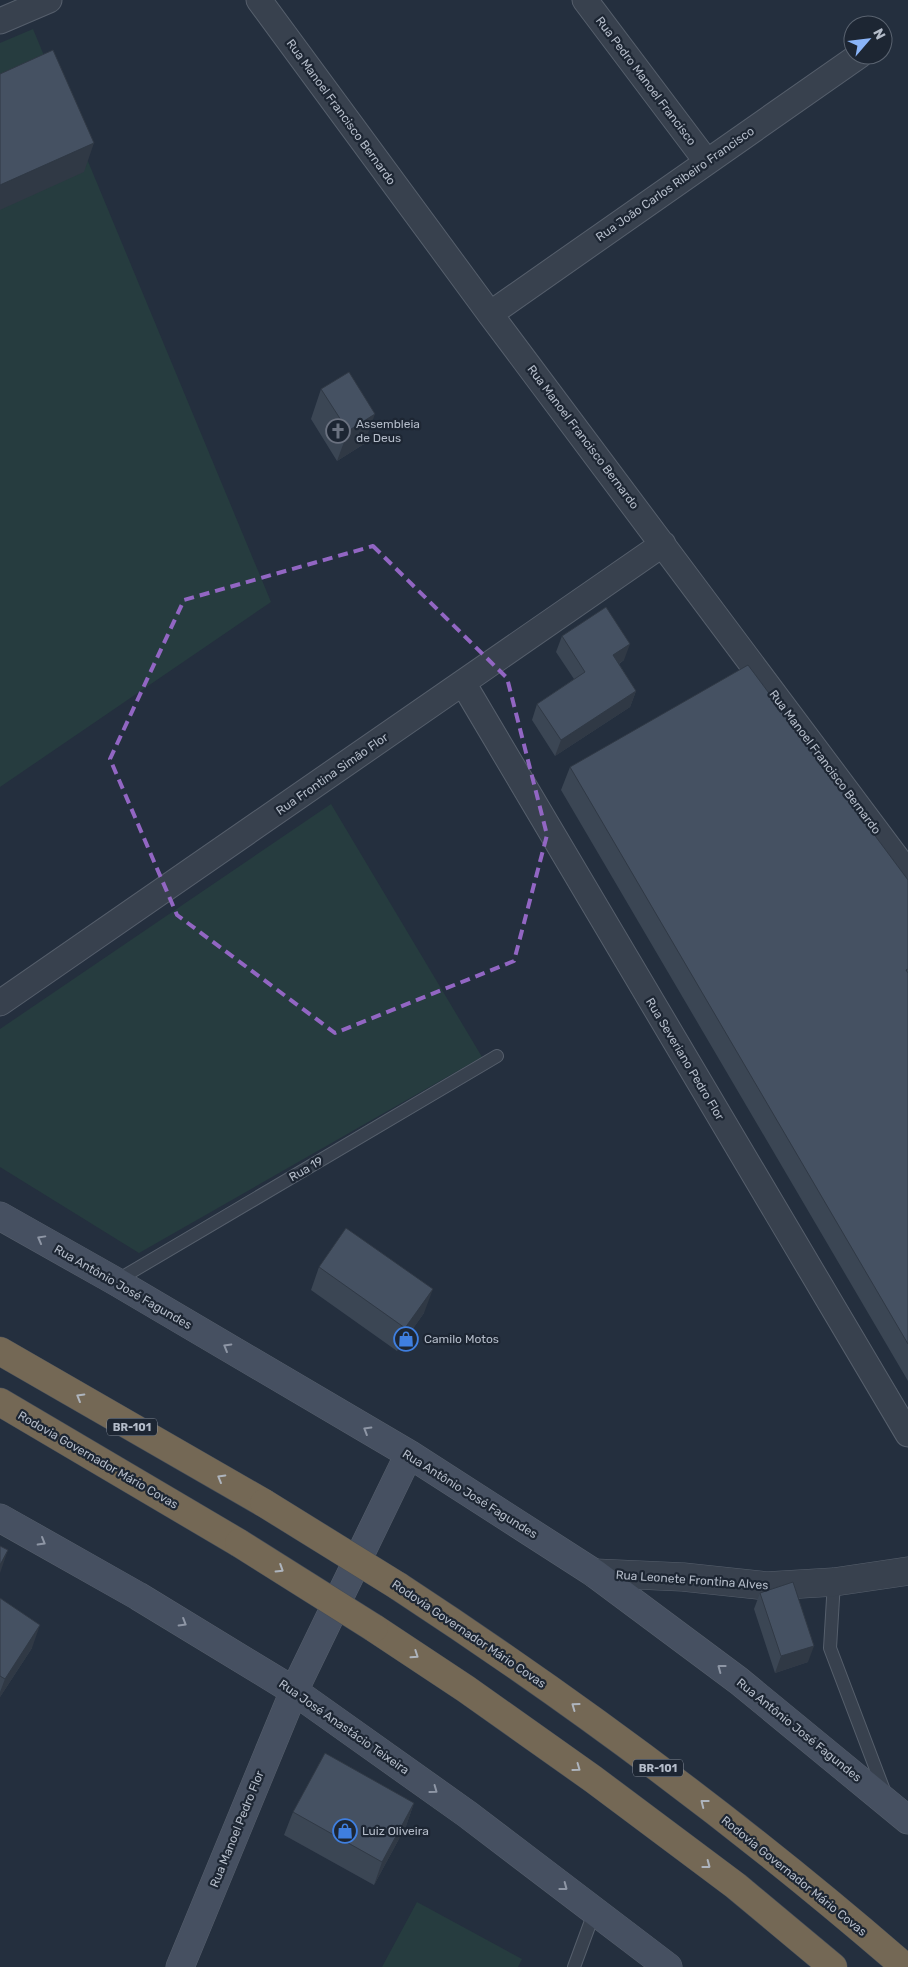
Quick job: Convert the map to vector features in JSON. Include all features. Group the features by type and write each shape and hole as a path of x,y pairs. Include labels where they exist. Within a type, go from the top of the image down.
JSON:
{"highway":[{"name":"Rodovia Governador Mário Covas","path":"0,1351 264,1503 398,1586 566,1699 760,1846 905,1967"},
{"name":"Rodovia Governador Mário Covas","path":"0,1402 239,1543 374,1628 466,1689 736,1886 833,1967"}],"main road":[{"name":"Rua Antônio José Fagundes","path":"0,1216 115,1281 409,1454 594,1573 739,1681 899,1812"},
{"name":"Rua Manoel Pedro Flor","path":"180,1967 294,1691 409,1454"},
{"name":"Rua José Anastácio Teixeira","path":"0,1518 138,1596 294,1691 467,1814 668,1967"}],"street":[{"path":"0,21 49,0"},
{"name":"Rua Manoel Francisco Bernardo","path":"259,0 490,314 908,873"},
{"name":"Rua Pedro Manoel Francisco","path":"585,0 707,162"},
{"name":"Rua João Carlos Ribeiro Francisco","path":"490,314 846,65"},
{"name":"Rua Frontina Simão Flor","path":"0,1004 663,544"},
{"name":"Rua Severiano Pedro Flor","path":"462,683 908,1434"},
{"name":"Rua Leonete Frontina Alves","path":"594,1573 683,1577 767,1586 834,1582 908,1572"}],"lane":[{"name":"Rua 19","path":"115,1281 497,1056"},
{"path":"834,1582 830,1648 899,1812"},
{"path":"574,1967 595,1910"}],"highlighted area":[{"path":"373,546 507,678 547,835 514,961 335,1033 177,915 110,759 184,600"}],"green space":[{"path":"33,29 271,602 0,787 0,43"},
{"path":"331,804 482,1057 139,1253 0,1167 0,1029"},
{"path":"417,1902 522,1959 518,1967 382,1967"}],"building":[{"path":"53,50 94,143 0,185 0,74"},
{"path":"349,372 375,414 348,431 321,389"},
{"path":"606,607 630,644 613,655 636,691 561,740 537,704 585,672 562,636"},
{"path":"748,665 908,880 908,969 906,970 908,973 908,1344 570,767"},
{"path":"346,1228 433,1289 405,1328 319,1267"},
{"path":"0,1546 8,1550 0,1565"},
{"path":"793,1582 814,1646 781,1656 760,1593"},
{"path":"0,1598 40,1625 5,1679 0,1676"},
{"name":"Luiz Oliveira","path":"325,1753 414,1803 382,1862 293,1812"}],"place":[{"name":"Assembleia de Deus","path":"338,431"},
{"name":"Camilo Motos","path":"406,1339"},
{"name":"Luiz Oliveira","path":"345,1831"}]}
